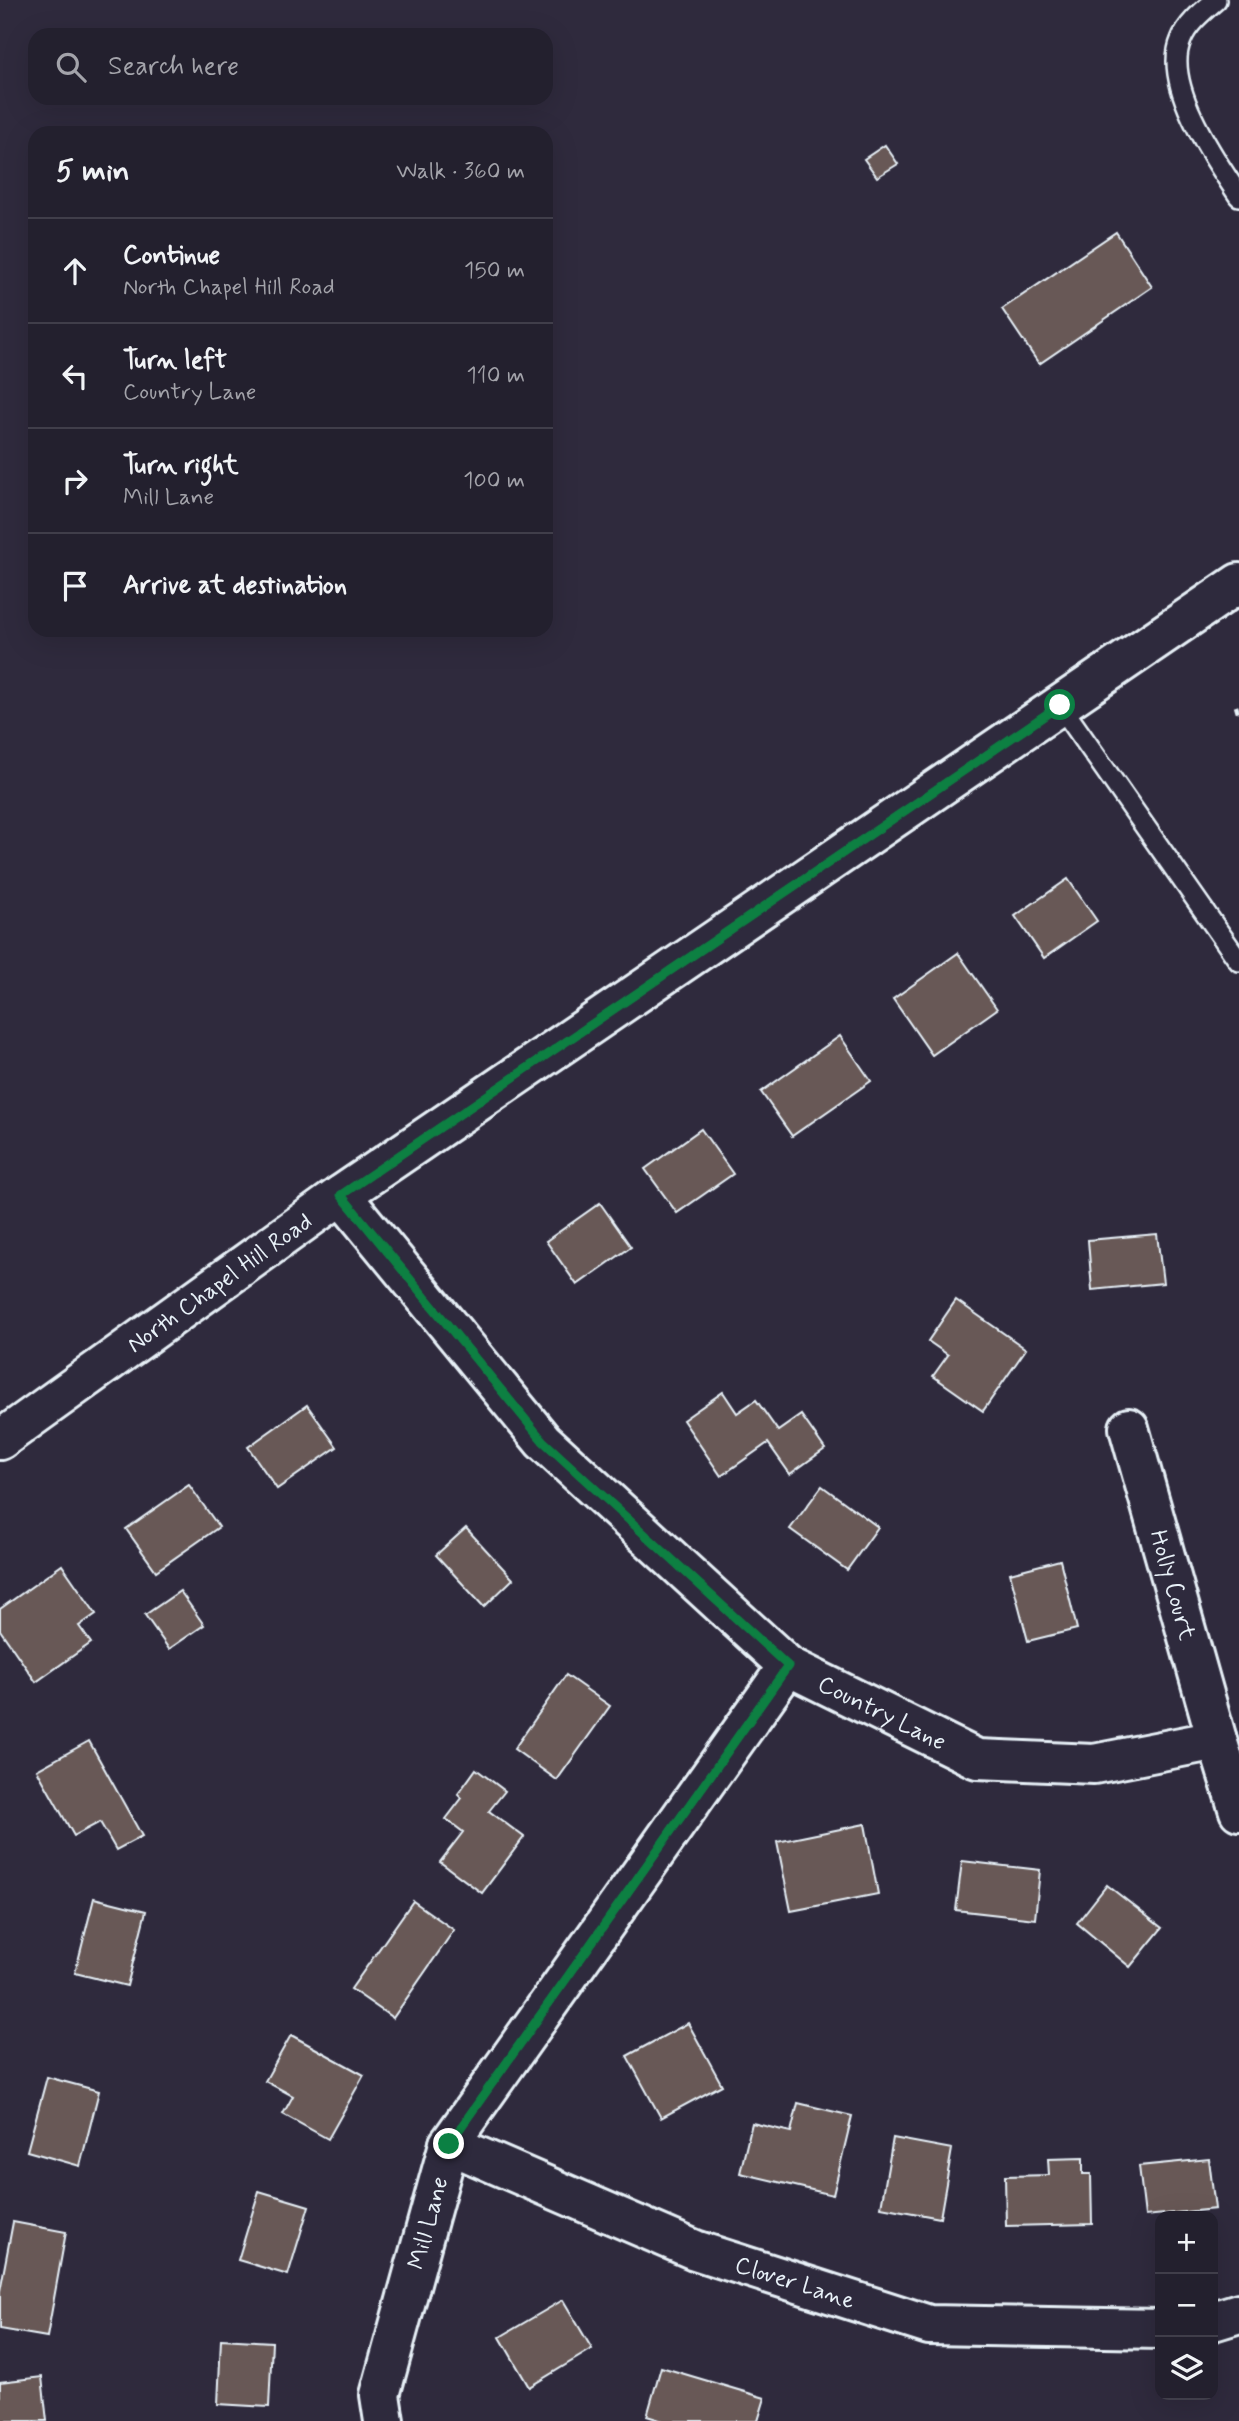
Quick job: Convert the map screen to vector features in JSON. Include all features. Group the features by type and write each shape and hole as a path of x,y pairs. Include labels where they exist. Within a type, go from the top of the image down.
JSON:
{"street":[{"name":"North Chapel Hill Road","path":"0,1440 341,1195 1239,583"},
{"name":"Country Lane","path":"341,1195 543,1441 788,1666 977,1759 1094,1764 1217,1740"},
{"name":"Holly Court","path":"1129,1428 1217,1740"},
{"name":"Mill Lane","path":"384,2421 380,2395 449,2144 788,1666"},
{"path":"1217,1740 1239,1811"},
{"name":"Clover Lane","path":"449,2144 695,2250 929,2325 1155,2329"},
{"path":"1218,2319 1239,2312"}],"lane":[{"path":"1216,0 1197,17 1180,40 1176,66 1186,103 1207,148 1239,197"},
{"path":"1060,705 1239,961"}],"path":[{"path":"1237,706 1239,716"}],"building":[{"path":"885,145 898,164 877,177 864,159"},
{"path":"1116,232 1152,287 1039,364 1002,309"},
{"path":"1068,879 1097,921 1044,958 1015,916"},
{"path":"958,953 997,1009 932,1055 893,999"},
{"path":"840,1036 871,1081 792,1136 761,1092"},
{"path":"701,1129 733,1174 677,1213 645,1169"},
{"path":"600,1203 631,1247 577,1285 546,1241"},
{"path":"1157,1234 1163,1283 1092,1290 1088,1240"},
{"path":"956,1300 1026,1349 983,1411 933,1376 948,1355 928,1341"},
{"path":"723,1392 737,1413 756,1400 778,1431 801,1415 825,1449 790,1474 768,1443 721,1476 683,1420"},
{"path":"307,1405 337,1447 277,1489 248,1447"},
{"path":"189,1485 219,1527 156,1571 126,1529"},
{"path":"822,1486 878,1527 847,1570 790,1529"},
{"path":"466,1528 513,1579 484,1607 436,1555"},
{"path":"1060,1560 1077,1629 1028,1641 1010,1573"},
{"path":"62,1565 96,1614 79,1626 91,1643 36,1682 0,1630 0,1609"},
{"path":"180,1591 204,1625 169,1649 145,1615"},
{"path":"566,1675 610,1706 557,1780 514,1749"},
{"path":"89,1741 142,1836 116,1850 100,1822 74,1836 37,1770"},
{"path":"476,1769 505,1791 489,1811 524,1837 482,1893 440,1862 463,1832 446,1819 462,1798 458,1794"},
{"path":"865,1824 878,1894 791,1911 777,1842"},
{"path":"962,1861 1040,1870 1035,1919 956,1910"},
{"path":"1107,1885 1162,1928 1130,1967 1077,1923"},
{"path":"94,1898 146,1911 127,1986 75,1973"},
{"path":"413,1901 454,1930 393,2018 351,1989"},
{"path":"688,2023 722,2085 661,2118 627,2056"},
{"path":"291,2035 364,2075 328,2139 283,2114 293,2096 265,2081"},
{"path":"47,2077 99,2091 80,2166 27,2151"},
{"path":"798,2103 852,2116 833,2195 740,2173 752,2123 791,2132"},
{"path":"893,2138 952,2149 940,2218 881,2207"},
{"path":"1083,2158 1083,2174 1091,2174 1092,2224 1006,2226 1005,2176 1049,2175 1048,2159"},
{"path":"1209,2159 1215,2209 1155,2211 1155,2215 1145,2216 1139,2166"},
{"path":"259,2191 309,2206 288,2275 238,2260"},
{"path":"13,2222 66,2232 47,2337 0,2329 0,2291"},
{"path":"563,2300 592,2349 529,2387 500,2337"},
{"path":"221,2339 272,2342 269,2407 218,2404"},
{"path":"661,2367 765,2398 758,2421 663,2421 647,2416"},
{"path":"42,2377 47,2421 0,2421 0,2382"}],"route":[{"path":"449,2144 788,1666 543,1441 341,1195 1060,705"}]}
